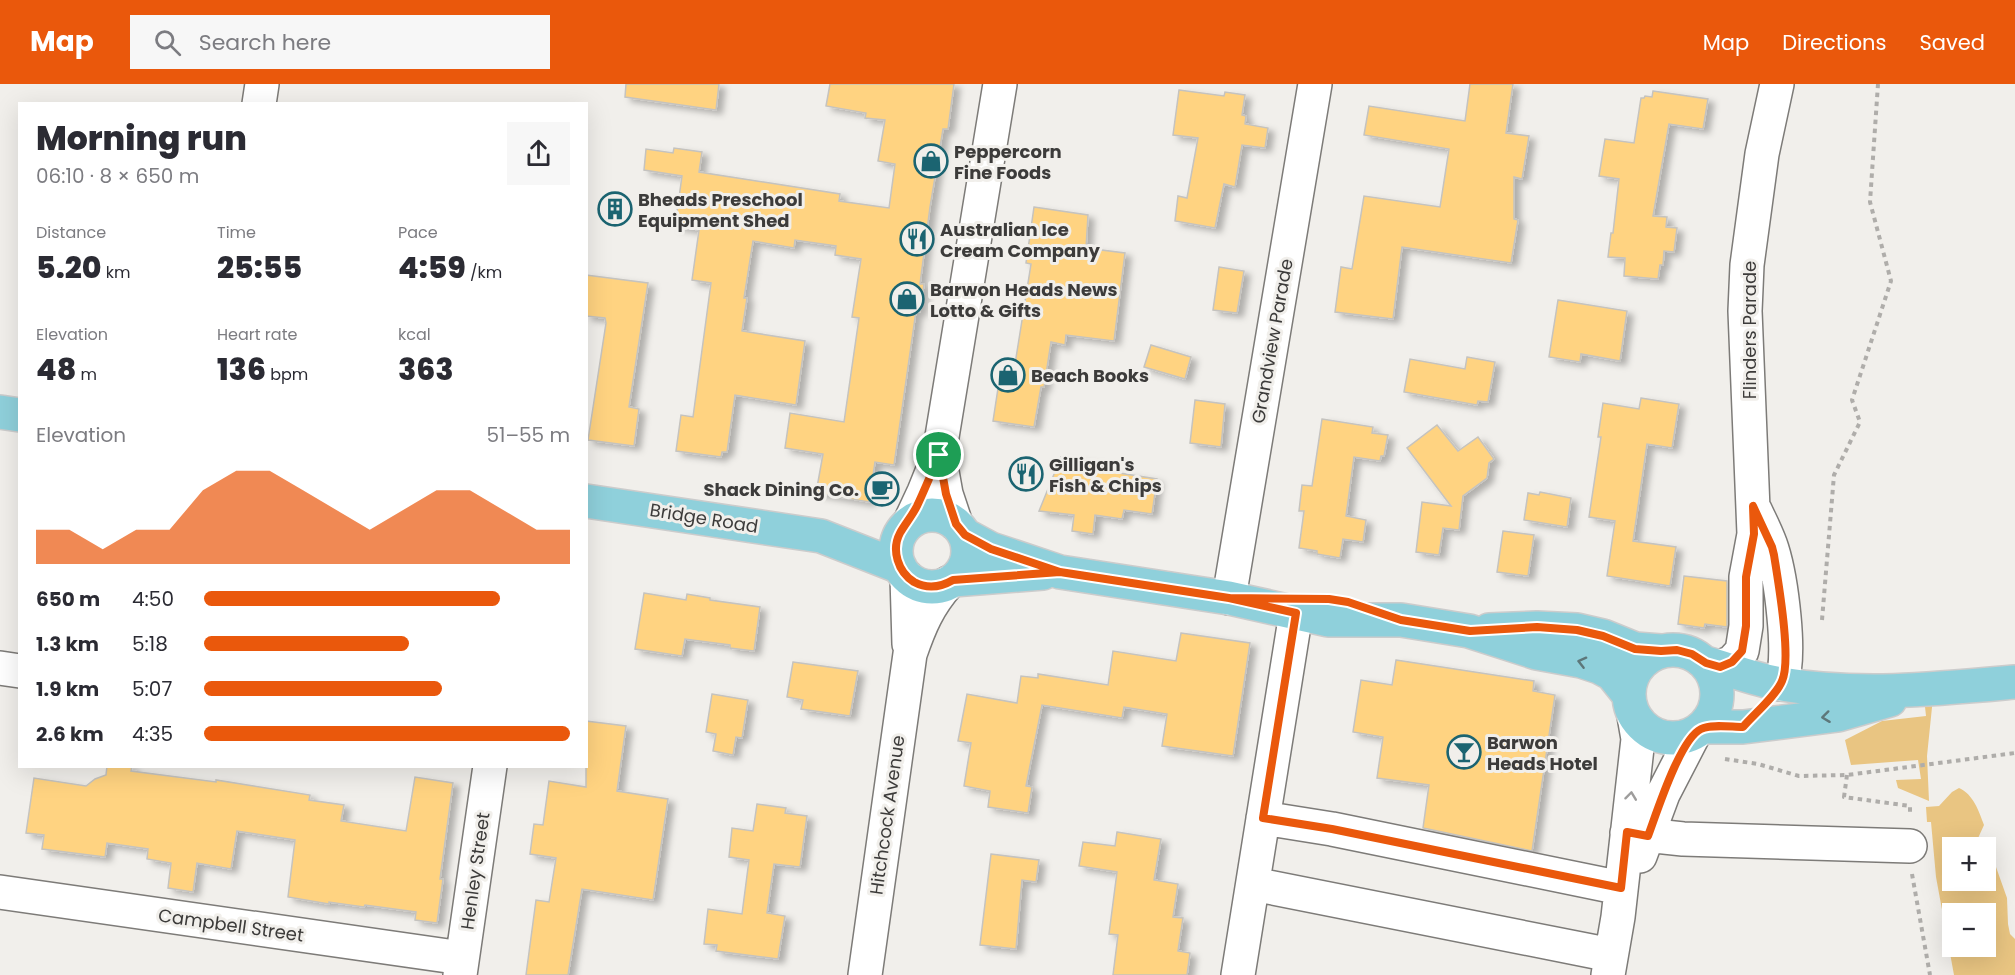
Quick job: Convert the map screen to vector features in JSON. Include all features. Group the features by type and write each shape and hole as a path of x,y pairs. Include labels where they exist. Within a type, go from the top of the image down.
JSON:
{"main road":[{"path":"0,412 18,415"},
{"name":"Bridge Road","path":"588,501 821,536 863,533 907,524"},
{"path":"1060,572 951,581 938,586 927,586 916,583 903,572 896,557 896,546 899,535 907,524 921,516 933,515 946,517 960,530 991,549 1060,572 1229,598 1328,620 1401,620 1470,631 1537,653 1581,661 1612,674 1642,727 1654,735 1667,738 1693,738 1743,727 1838,715 1923,691"},
{"path":"951,581 962,571 967,560 968,547 960,530"},
{"name":"Bridge Road","path":"821,536 903,572"},
{"path":"1229,598 1329,599 1348,602 1401,620"},
{"path":"1470,631 1537,627 1577,630 1603,636 1635,649 1677,650 1692,654 1713,665 1781,684 1923,691 2015,682"},
{"path":"1631,705 1631,680 1637,667 1648,657 1661,651"},
{"path":"1693,738 1712,716 1717,703 1718,689 1713,665"},
{"path":"1743,727 1781,684"}],"street":[{"path":"259,102 262,84"},
{"path":"907,524 939,455 1000,84"},
{"name":"Grandview Parade","path":"1229,598 1315,84"},
{"name":"Flinders Parade","path":"1713,665 1732,662 1742,651 1746,626 1746,577 1754,534 1745,312 1747,265 1762,154 1777,84"},
{"path":"939,455 946,494 960,530"},
{"name":"Flinders Parade","path":"1753,506 1772,547 1780,593 1784,624 1785,674 1781,684"},
{"name":"Hitchcock Avenue","path":"865,975 910,654 903,572"},
{"name":"Hitchcock Avenue","path":"910,654 926,612 951,581"},
{"path":"1238,975 1296,613"},
{"path":"0,668 18,670"},
{"path":"1252,884 1609,970 1619,903 1638,834 1638,738 1631,705"},
{"path":"1638,834 1663,794 1693,738"},
{"name":"Henley Street","path":"461,966 490,768"},
{"path":"1263,818 1332,829 1619,903"},
{"path":"1638,834 1693,840 1910,846"},
{"name":"Campbell Street","path":"0,892 461,966"}],"path":[{"path":"1822,620 1834,475 1860,422 1852,400 1891,281 1870,202 1878,84"},
{"path":"1693,738 1758,765 1799,776 1847,775 2015,753"},
{"path":"1847,775 1844,797 1910,806 1910,867 1930,975"}],"shaded area":[{"path":"1935,678 1927,756 1929,801 1898,788 1896,780 1921,779 1918,760 1851,765 1845,740 1882,721 1926,716 1922,679"},
{"path":"1959,788 1968,794 1978,809 1984,825 1979,837 1942,837 1942,891 1996,891 1996,867 2007,898 2010,934 2015,939 2015,975 1954,975 1951,957 1996,957 1996,903 1942,903 1942,910 1936,877 1931,822 1927,822 1926,807 1939,806"}],"building":[{"path":"626,84 719,84 716,110 625,97"},
{"path":"830,84 954,84 948,129 943,129 930,207 920,284 924,284 920,312 916,311 894,465 875,462 869,502 816,493 823,454 785,448 790,413 844,422 859,318 852,317 861,259 835,255 836,246 795,240 794,248 753,241 744,298 747,298 742,331 805,341 796,405 735,395 727,452 722,452 721,457 676,451 681,415 693,417 711,283 692,280 699,230 675,226 682,176 644,170 646,149 673,153 674,148 702,152 699,172 840,194 839,201 889,208 895,164 878,161 885,120 865,118 866,113 826,106"},
{"path":"1470,84 1513,84 1506,133 1529,136 1522,179 1514,177 1514,219 1518,220 1511,263 1402,247 1393,319 1335,312 1341,267 1352,269 1364,196 1440,207 1449,149 1364,135 1369,106 1465,121"},
{"path":"1179,90 1224,96 1225,92 1245,95 1242,115 1246,116 1245,124 1268,128 1265,148 1242,145 1235,187 1224,184 1215,228 1175,221 1178,196 1187,198 1198,138 1173,135"},
{"path":"1653,91 1708,99 1703,129 1669,124 1653,216 1667,217 1666,227 1677,228 1674,252 1664,251 1663,265 1660,265 1658,279 1624,276 1625,258 1608,257 1619,179 1599,176 1605,139 1634,143 1641,98 1652,97"},
{"path":"1034,207 1088,215 1086,248 1125,253 1114,341 1066,335 1065,345 1051,342 1044,387 1041,387 1034,427 993,421 1002,362 1015,364 1031,264 1026,263"},
{"path":"1219,267 1244,271 1237,313 1213,310"},
{"path":"588,275 648,283 629,407 639,409 634,446 588,440 605,318 588,316"},
{"path":"1558,300 1627,311 1620,361 1581,354 1580,362 1549,357"},
{"path":"1151,345 1191,357 1185,379 1144,367"},
{"path":"1467,357 1495,362 1488,402 1478,401 1477,405 1404,392 1410,359 1465,369"},
{"path":"1641,398 1679,404 1672,448 1647,444 1633,541 1676,547 1670,586 1607,576 1615,521 1589,517 1601,437 1598,437 1603,403 1639,409"},
{"path":"1195,400 1225,404 1221,447 1190,443"},
{"path":"1322,419 1373,427 1372,433 1388,435 1384,456 1381,456 1380,461 1354,457 1346,516 1366,520 1363,542 1343,539 1340,558 1299,548 1304,511 1299,511 1302,485 1312,486"},
{"path":"1437,425 1458,451 1478,437 1494,459 1489,463 1487,478 1463,496 1459,530 1443,528 1439,555 1416,552 1422,502 1451,506 1407,448"},
{"path":"1061,457 1101,462 1100,470 1157,479 1152,514 1124,510 1122,519 1095,515 1093,534 1072,531 1074,515 1039,511"},
{"path":"1540,492 1571,498 1567,527 1524,520 1528,493 1539,495"},
{"path":"1503,531 1534,535 1528,576 1497,572"},
{"path":"1684,576 1727,581 1727,627 1705,624 1704,628 1678,624"},
{"path":"644,593 686,600 687,594 710,598 710,600 760,607 754,651 685,639 682,656 635,649"},
{"path":"1181,633 1250,643 1233,756 1162,746 1167,714 1124,707 1122,718 1042,705 1026,786 1032,787 1028,813 988,807 990,791 964,786 971,743 958,741 967,694 1017,703 1021,676 1038,678 1038,674 1108,685 1113,651 1176,661"},
{"name":"Barwon Heads Hotel","path":"1396,660 1534,681 1533,691 1555,695 1532,851 1423,828 1429,785 1377,778 1383,737 1353,732 1361,680 1392,685"},
{"path":"793,662 858,671 850,716 801,709 803,700 787,697"},
{"path":"712,694 748,700 742,738 736,737 733,755 713,751 716,734 706,732"},
{"path":"588,721 626,726 617,791 668,799 653,900 582,889 568,975 526,975 536,900 549,902 556,858 530,854 534,824 543,825 549,781 586,787"},
{"path":"107,768 132,768 131,771 216,782 216,780 310,795 309,800 344,805 341,821 406,831 415,777 453,783 440,879 443,879 437,923 415,920 416,912 365,905 364,907 329,902 329,904 288,897 295,840 237,831 231,869 197,863 193,892 168,888 171,863 147,859 148,849 107,843 105,857 42,849 44,835 26,833 34,778 86,786 106,775"},
{"path":"757,804 786,808 785,813 807,816 800,867 774,864 767,913 785,916 778,959 716,951 717,945 704,944 708,909 742,914 749,860 729,857 732,828 753,831"},
{"path":"1117,832 1161,839 1154,880 1178,884 1173,917 1183,918 1178,951 1190,953 1187,975 1113,975 1118,935 1109,934 1117,872 1079,866 1083,842 1115,846"},
{"path":"991,854 1039,860 1036,882 1022,880 1016,949 980,945"}],"place":[{"name":"Peppercorn Fine Foods","path":"931,161"},
{"name":"Bheads Preschool Equipment Shed","path":"615,209"},
{"name":"Australian Ice Cream Company","path":"917,239"},
{"name":"Barwon Heads News Lotto & Gifts","path":"907,299"},
{"name":"Beach Books","path":"1008,375"},
{"name":"Gilligan's Fish & Chips","path":"1026,474"},
{"name":"Shack Dining Co.","path":"882,489"},
{"name":"Barwon Heads Hotel","path":"1464,752"}],"route":[{"path":"939,455 910,522 905,525 899,535 896,546 896,557 907,577 927,586 938,586 953,580 1060,572 1144,585 1229,598 1329,599 1348,602 1401,620 1470,631 1537,627 1577,630 1603,636 1635,649 1677,650 1720,667 1732,662 1742,651 1745,637 1746,577 1748,556 1754,534 1753,506 1774,555 1784,624 1785,674 1781,684 1743,727 1703,727 1694,734 1672,773 1648,836 1627,832 1621,888 1332,829 1263,818 1296,613 1229,598 1060,572 991,549 965,535 956,524 946,494 939,455"}]}
